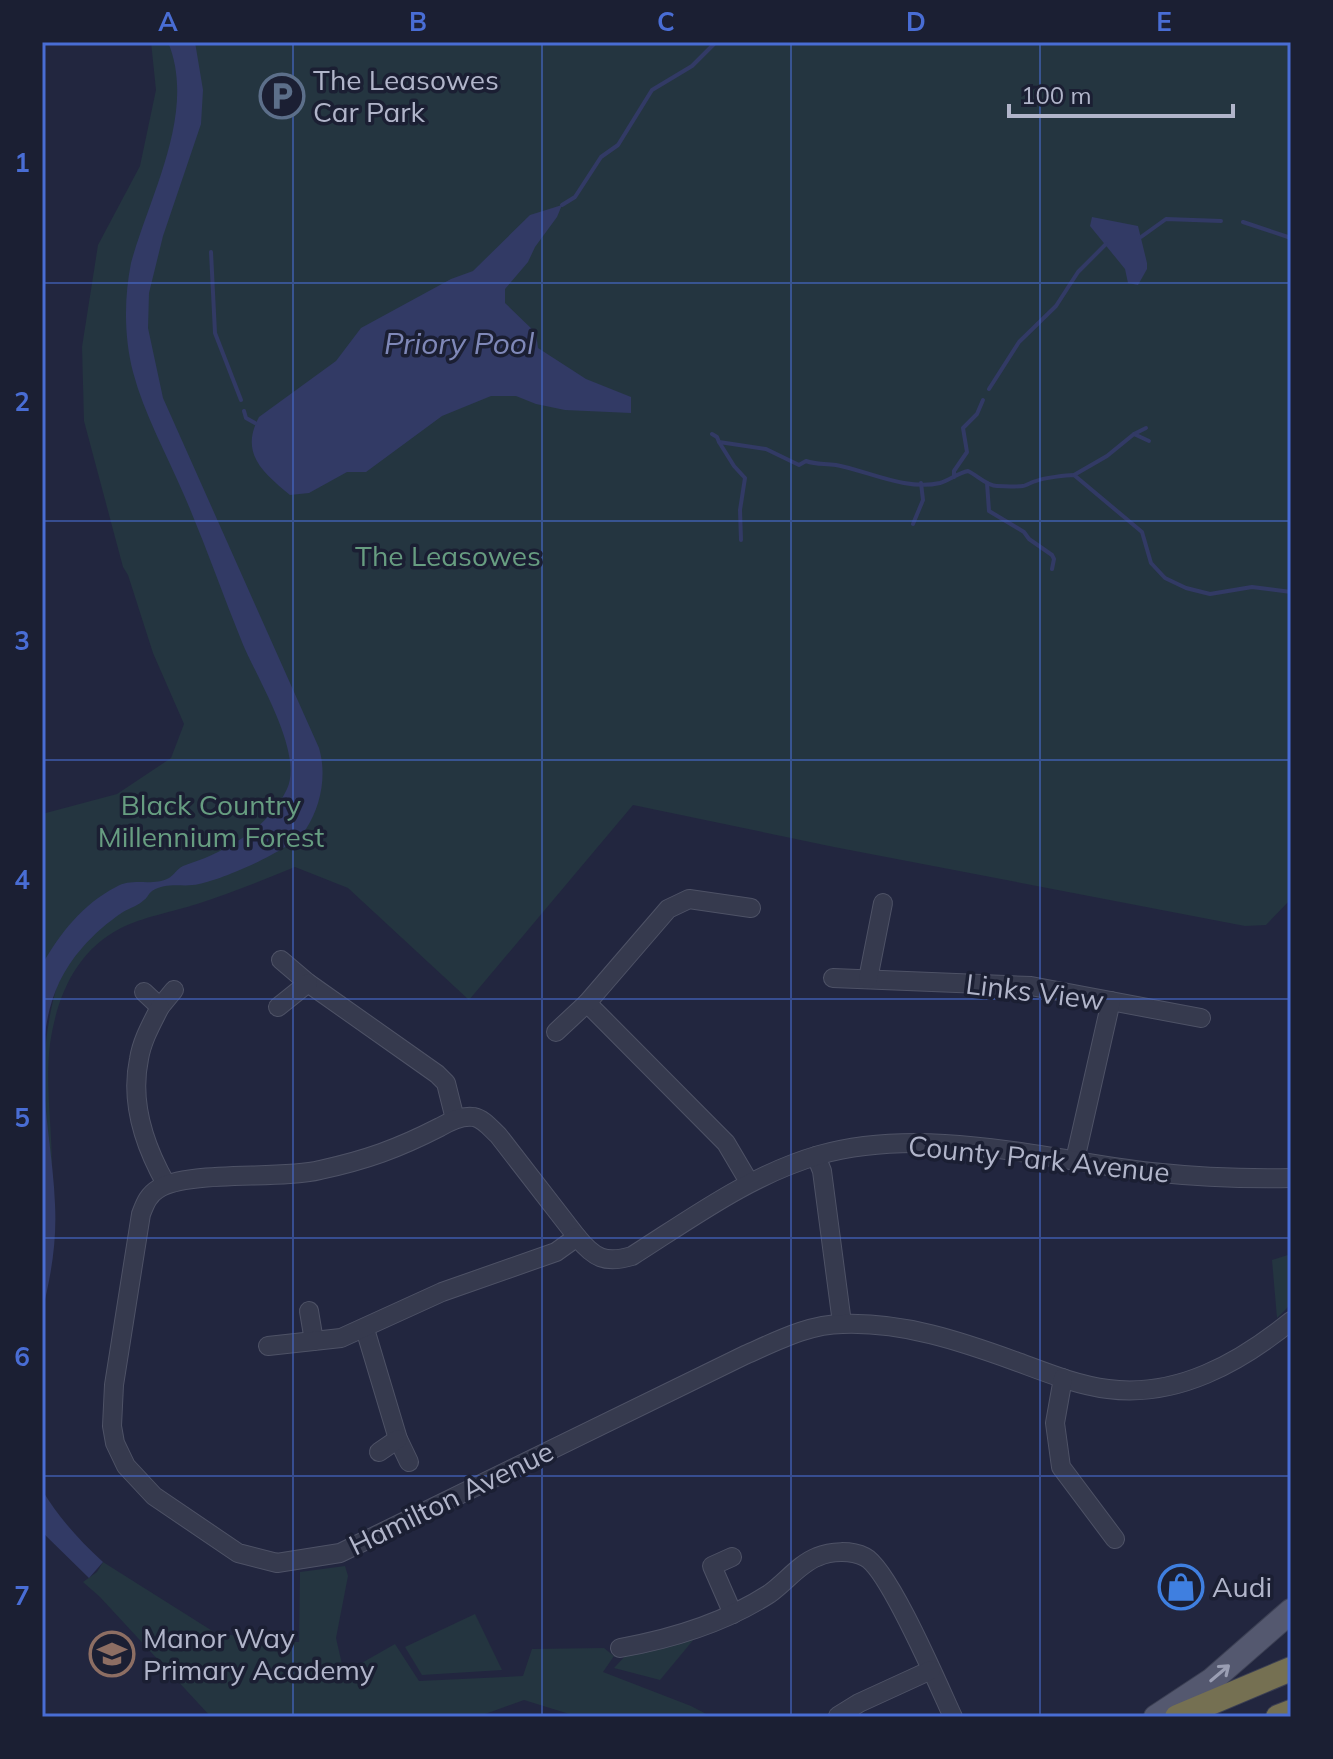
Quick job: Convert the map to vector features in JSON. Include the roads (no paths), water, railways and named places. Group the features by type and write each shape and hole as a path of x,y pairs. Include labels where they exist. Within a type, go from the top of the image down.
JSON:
{"highway":[{"path":"1177,1717 1291,1669"},
{"path":"1278,1717 1291,1712"}],"main road":[{"path":"1156,1717 1212,1680 1291,1611"}],"street":[{"path":"556,1032 587,1003 668,909 689,899 751,908"},
{"path":"868,979 883,903"},
{"path":"281,960 308,983 437,1074 446,1083 455,1119"},
{"name":"Links View","path":"833,978 1031,986 1201,1017"},
{"path":"278,1007 308,983"},
{"path":"174,990 160,1007 142,1047 136,1080 146,1144 166,1184 186,1180 301,1175 368,1159 400,1147 455,1119 472,1117 491,1128 577,1237 556,1252 442,1292 341,1338 268,1346"},
{"path":"144,992 160,1007"},
{"path":"1075,1160 1111,1001"},
{"path":"587,1003 726,1143 749,1182"},
{"name":"County Park Avenue","path":"577,1237 589,1252 602,1258 614,1261 632,1256 749,1182 816,1156 873,1143 927,1143 1150,1172 1230,1179 1291,1178"},
{"path":"816,1156 822,1171 842,1323"},
{"name":"Hamilton Avenue","path":"166,1184 149,1197 141,1214 114,1385 112,1426 115,1443 126,1466 154,1496 238,1553 277,1563 340,1553 798,1332 842,1323 908,1329 954,1339 1063,1378 1106,1389 1134,1391 1164,1387 1211,1373 1258,1348 1291,1321"},
{"path":"309,1311 314,1341"},
{"path":"365,1329 398,1439 409,1462"},
{"path":"1063,1378 1055,1423 1061,1467 1115,1539"},
{"path":"379,1452 398,1439"},
{"path":"620,1648 665,1640 733,1614 769,1594 815,1558 835,1552 866,1557 886,1580 953,1717"},
{"path":"732,1557 704,1562 733,1614"},
{"path":"838,1716 855,1696 931,1670"}],"water":[{"path":"168,42 195,42 203,90 201,124 163,236 149,293 148,328 163,398 319,748 321,790 306,829 287,846 224,876 199,884 164,886 152,891 142,902 96,933 62,976 50,1006 43,1071 53,1172 55,1232 42,1312 42,965 73,920 104,894 122,884 163,881 183,866 218,852 253,831 280,801 291,773 284,735 242,642 192,513 149,419 130,359 126,318 131,263 168,153 174,124 176,69"},
{"name":"Priory Pool","path":"562,205 528,262 505,289 505,303 536,333 538,348 586,379 631,397 631,413 565,410 516,396 491,396 442,416 366,472 347,472 309,493 290,495 271,479 253,452 254,430 259,417 336,361 361,328 451,279 473,271 530,215"},
{"path":"1092,217 1138,226 1147,269 1138,285 1128,283 1125,269 1090,226"},
{"path":"42,1490 70,1528 103,1562 89,1578 42,1532"}],"waterway":[{"path":"562,205 575,197 601,157 618,145 652,90 692,66 716,42"},
{"path":"1141,237 1166,219 1221,221"},
{"path":"1243,222 1291,238"},
{"path":"989,389 1019,342 1056,306 1078,272 1106,244"},
{"path":"211,252 215,333 241,400"},
{"path":"954,477 954,471 967,452 963,428 977,414 983,400"},
{"path":"244,411 246,418 255,423"},
{"path":"1134,434 1146,428"},
{"path":"712,434 719,442 766,449 799,465 806,461 836,465 914,484 940,483 968,471 993,486 1023,486 1044,479 1074,475 1142,532 1151,563 1165,578 1210,594 1252,587 1291,592"},
{"path":"1074,475 1107,456 1134,434 1149,441"},
{"path":"719,442 745,478 740,510 741,540"},
{"path":"913,524 923,500 921,483"},
{"path":"987,483 989,511 1024,532 1052,555 1052,569"}],"place":[{"name":"The Leasowes Car Park","path":"282,96"},
{"name":"Audi","path":"1181,1587"},
{"name":"Manor Way Primary Academy","path":"112,1654"}],"park label":[{"name":"The Leasowes","path":"448,556"},
{"name":"Black Country Millennium Forest","path":"211,821"}]}
